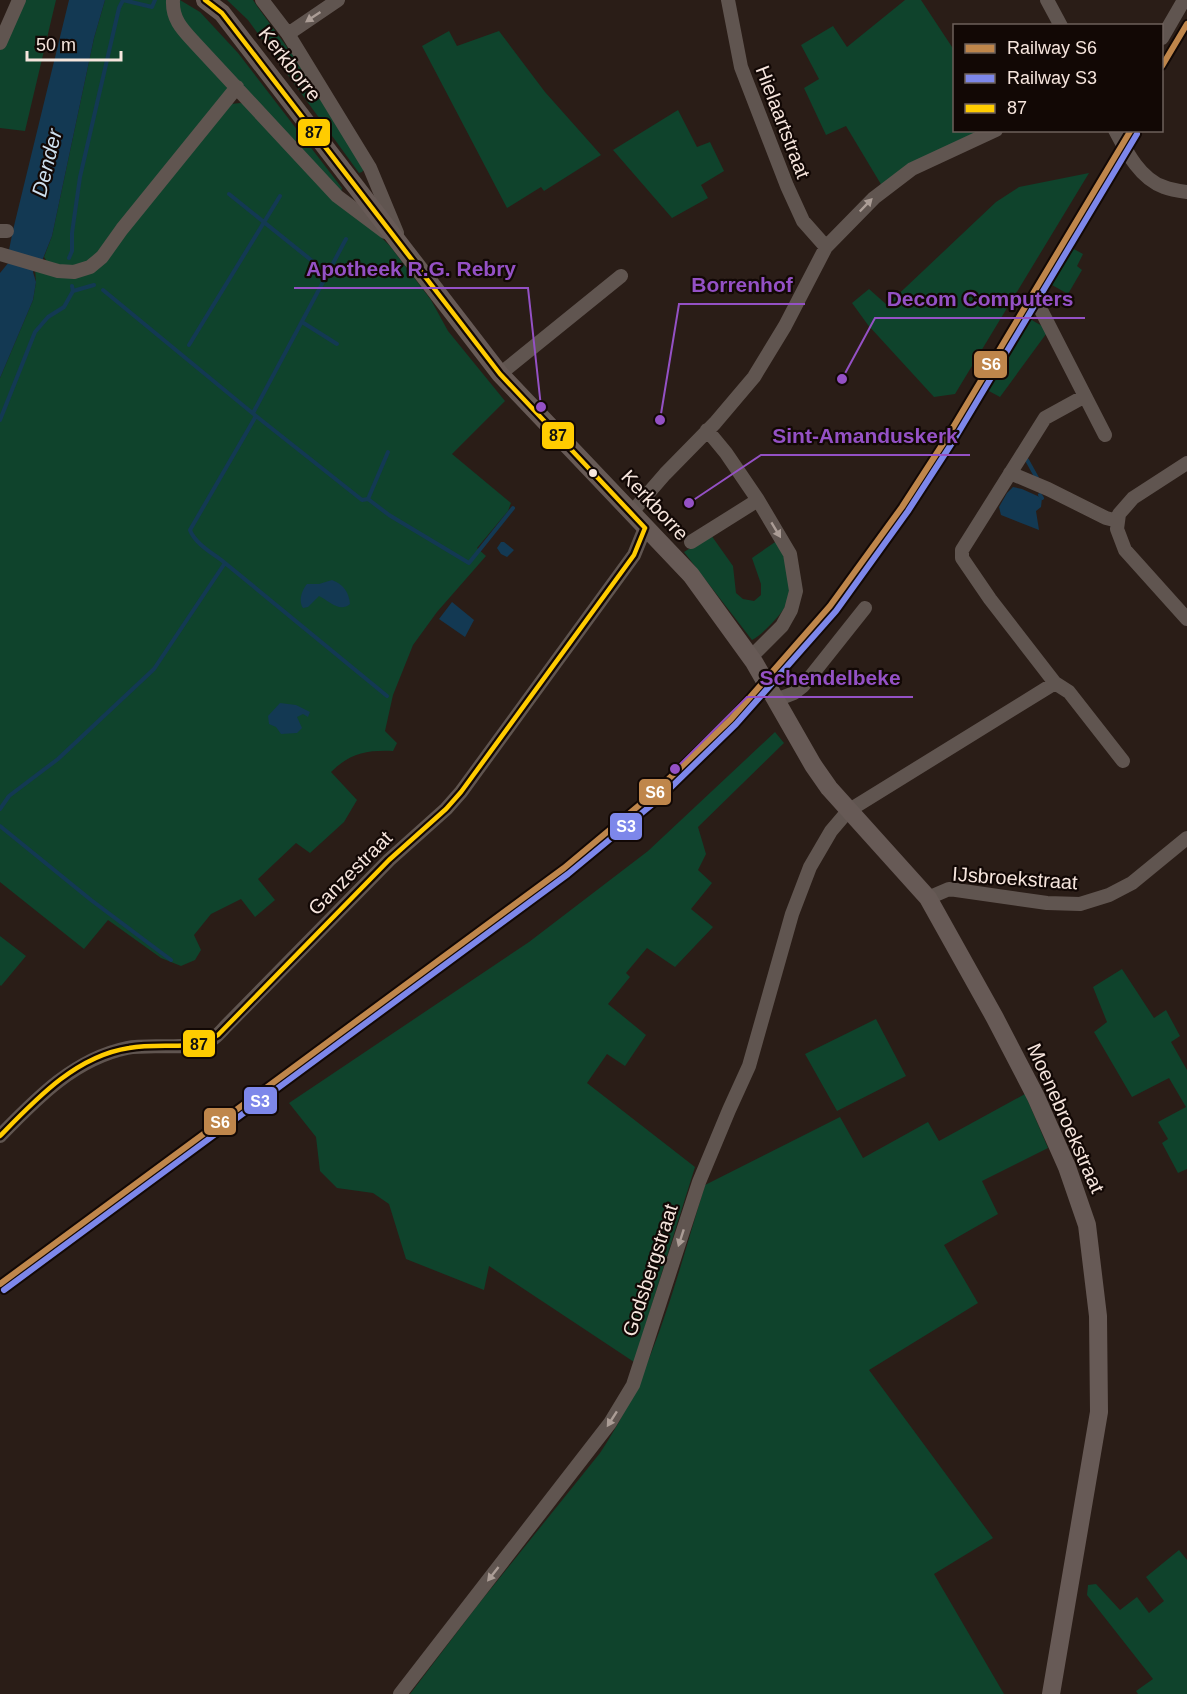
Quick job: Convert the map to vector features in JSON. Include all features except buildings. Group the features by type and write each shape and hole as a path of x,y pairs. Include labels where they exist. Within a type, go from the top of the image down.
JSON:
{"street":[{"path":"0,43 19,0"},
{"name":"Kerkborre","path":"173,0 173,13 177,21 337,196 402,244"},
{"name":"Kerkborre","path":"205,0 222,13 501,374 691,575 764,678"},
{"name":"Kerkborre","path":"262,0 288,34 370,168 402,244"},
{"path":"288,34 338,0"},
{"name":"Hielaartstraat","path":"728,0 741,67 787,186 803,221 826,247"},
{"path":"1047,0 1059,24"},
{"path":"1163,35 1184,0"},
{"path":"0,254 58,272 74,272 90,267 102,257 237,87"},
{"path":"632,512 715,423 754,376 785,326 826,247 874,198 912,169 992,132"},
{"path":"1116,132 1132,159 1152,181 1162,187 1187,192"},
{"path":"501,374 621,276"},
{"path":"1041,310 1105,435"},
{"path":"1085,396 1045,418 967,539 962,550 962,558 990,599 1055,683 1069,692 1124,761"},
{"path":"707,430 726,453 758,500 790,554 796,591 791,610 782,626 751,657"},
{"path":"1187,463 1133,498 1119,514 1117,529 1125,550 1187,619"},
{"path":"1010,473 1106,518 1118,521"},
{"path":"691,542 758,500"},
{"name":"Ganzestraat","path":"0,1136 58,1080 84,1064 127,1048 188,1046 202,1043 213,1038 227,1025 389,860 446,809 480,767 634,555 645,528"},
{"path":"776,700 794,693 803,686 865,608"},
{"name":"Moenebroekstraat","path":"764,678 813,765 848,810 906,871 928,898 1036,1097 1067,1167 1087,1225 1098,1316 1099,1412 1051,1694"},
{"path":"848,810 1055,683"},
{"name":"Godsbergstraat","path":"400,1694 610,1423 633,1385 699,1182 749,1066 792,914 810,867 831,831 848,810"},
{"name":"IJsbroekstraat","path":"928,898 949,889 1047,903 1080,904 1109,895 1132,883 1187,838"}],"green space":[{"path":"24,0 56,0 25,131 0,128 0,50"},
{"path":"105,0 171,0 170,2 232,84 101,252 79,267 50,266 44,257 52,236 94,38"},
{"path":"176,0 200,12 238,53 342,188 341,193 184,27"},
{"path":"227,0 253,0 292,54 364,169 362,172 359,173 248,20"},
{"path":"905,0 921,0 953,48 953,132 984,132 882,186 846,126 826,135 804,88 819,79 801,45 833,26 847,47"},
{"path":"449,31 457,46 499,31 545,92 601,155 544,191 541,187 507,208 422,46"},
{"path":"231,104 246,104 390,246 431,300 448,331 505,401 452,454 511,503 508,511 477,548 486,556 437,612 413,645 393,695 385,731 397,743 393,751 359,754 331,772 357,800 344,822 310,853 296,843 258,879 275,900 255,917 241,899 211,914 194,935 201,950 195,960 181,966 161,958 108,920 84,949 0,882 0,378 33,300 36,282 35,269 83,272"},
{"path":"678,110 697,147 710,142 724,171 701,185 708,198 672,218 613,150"},
{"path":"1089,173 955,394 934,397 868,325 852,303 869,289 887,305 996,202 1019,187"},
{"path":"1072,248 1083,254 1077,266 1082,270 1068,294 1052,285"},
{"path":"1030,319 1049,330 1000,397 987,390"},
{"path":"711,535 733,566 736,593 743,599 754,601 761,595 761,584 752,558 778,540 785,559 788,599 779,615 752,640 684,552"},
{"path":"775,732 784,743 698,827 706,854 698,870 712,883 691,909 713,927 675,967 647,948 626,973 630,977 608,1004 646,1035 625,1066 607,1054 587,1083 695,1167 634,1362 489,1266 484,1290 406,1259 389,1204 373,1193 337,1188 320,1171 316,1137 289,1103 529,942 648,851"},
{"path":"0,936 26,956 1,986 0,985"},
{"path":"1122,969 1154,1018 1166,1010 1180,1036 1171,1042 1187,1070 1187,1169 1178,1173 1162,1143 1168,1139 1158,1122 1186,1107 1169,1078 1132,1097 1094,1032 1107,1022 1093,987"},
{"path":"876,1019 906,1076 837,1111 805,1054"},
{"path":"1025,1094 1048,1148 982,1181 998,1214 944,1245 978,1303 869,1370 993,1538 934,1574 1004,1694 410,1694 477,1606 600,1453 619,1422 650,1357 674,1289 705,1185 840,1117 863,1158 928,1122 939,1141"},
{"path":"1179,1550 1187,1560 1187,1694 1138,1694 1136,1691 1153,1679 1087,1595 1088,1585 1096,1584 1120,1610 1137,1597 1149,1613 1164,1601 1146,1577"}],"water":[{"name":"Dender","path":"69,0 105,0 94,38 52,236 42,261 37,260 33,272 36,282 33,300 0,378 0,273 9,262 13,230"},
{"path":"1013,487 1042,498 1041,507 1036,511 1039,530 1001,515 999,507"},
{"path":"501,542 514,550 507,557 497,548"},
{"path":"332,580 345,589 350,604 338,607 319,596 308,607 303,608 301,596 307,584 319,584"},
{"path":"452,602 474,620 465,637 439,619"},
{"path":"280,703 296,705 310,712 308,717 303,714 297,717 302,728 297,733 281,734 276,727 269,724 268,716"}],"waterway":[{"path":"69,258 72,251 72,233 80,177 119,8 123,0 152,7 155,0"},
{"path":"229,194 316,264"},
{"path":"189,345 280,196"},
{"path":"253,413 346,239"},
{"path":"73,291 94,285"},
{"path":"0,420 35,332 48,317 64,307 73,291 72,286"},
{"path":"0,809 9,796 58,759 154,669 225,563 200,544 190,530 256,416 103,290"},
{"path":"302,322 337,344"},
{"path":"256,416 362,500 368,499 388,452"},
{"path":"1027,460 1037,478"},
{"path":"368,499 389,515 469,563 513,508"},
{"path":"225,563 387,696"},
{"path":"0,826 91,900 171,960"}],"rail line":[{"name":"S6","path":"1163,64 1187,24"},
{"name":"S6","path":"0,1284 564,868 655,792 731,719 830,606 902,507 946,439 1130,132"},
{"name":"S3","path":"4,1290 568,874 660,798 736,724 836,611 908,511 952,443 1137,134"}],"transit line":[{"name":"87","path":"205,0 222,13 500,374 645,528"},
{"name":"87","path":"0,1136 58,1081 92,1060 129,1048 195,1045 218,1035 389,860 446,809 461,792 634,555 645,528"}],"place":[{"name":"Decom Computers","path":"842,379"},
{"name":"Apotheek R.G. Rebry","path":"541,407"},
{"name":"Borrenhof","path":"660,420"},
{"name":"Sint-Amanduskerk","path":"689,503"},
{"name":"Schendelbeke","path":"675,769"}]}
